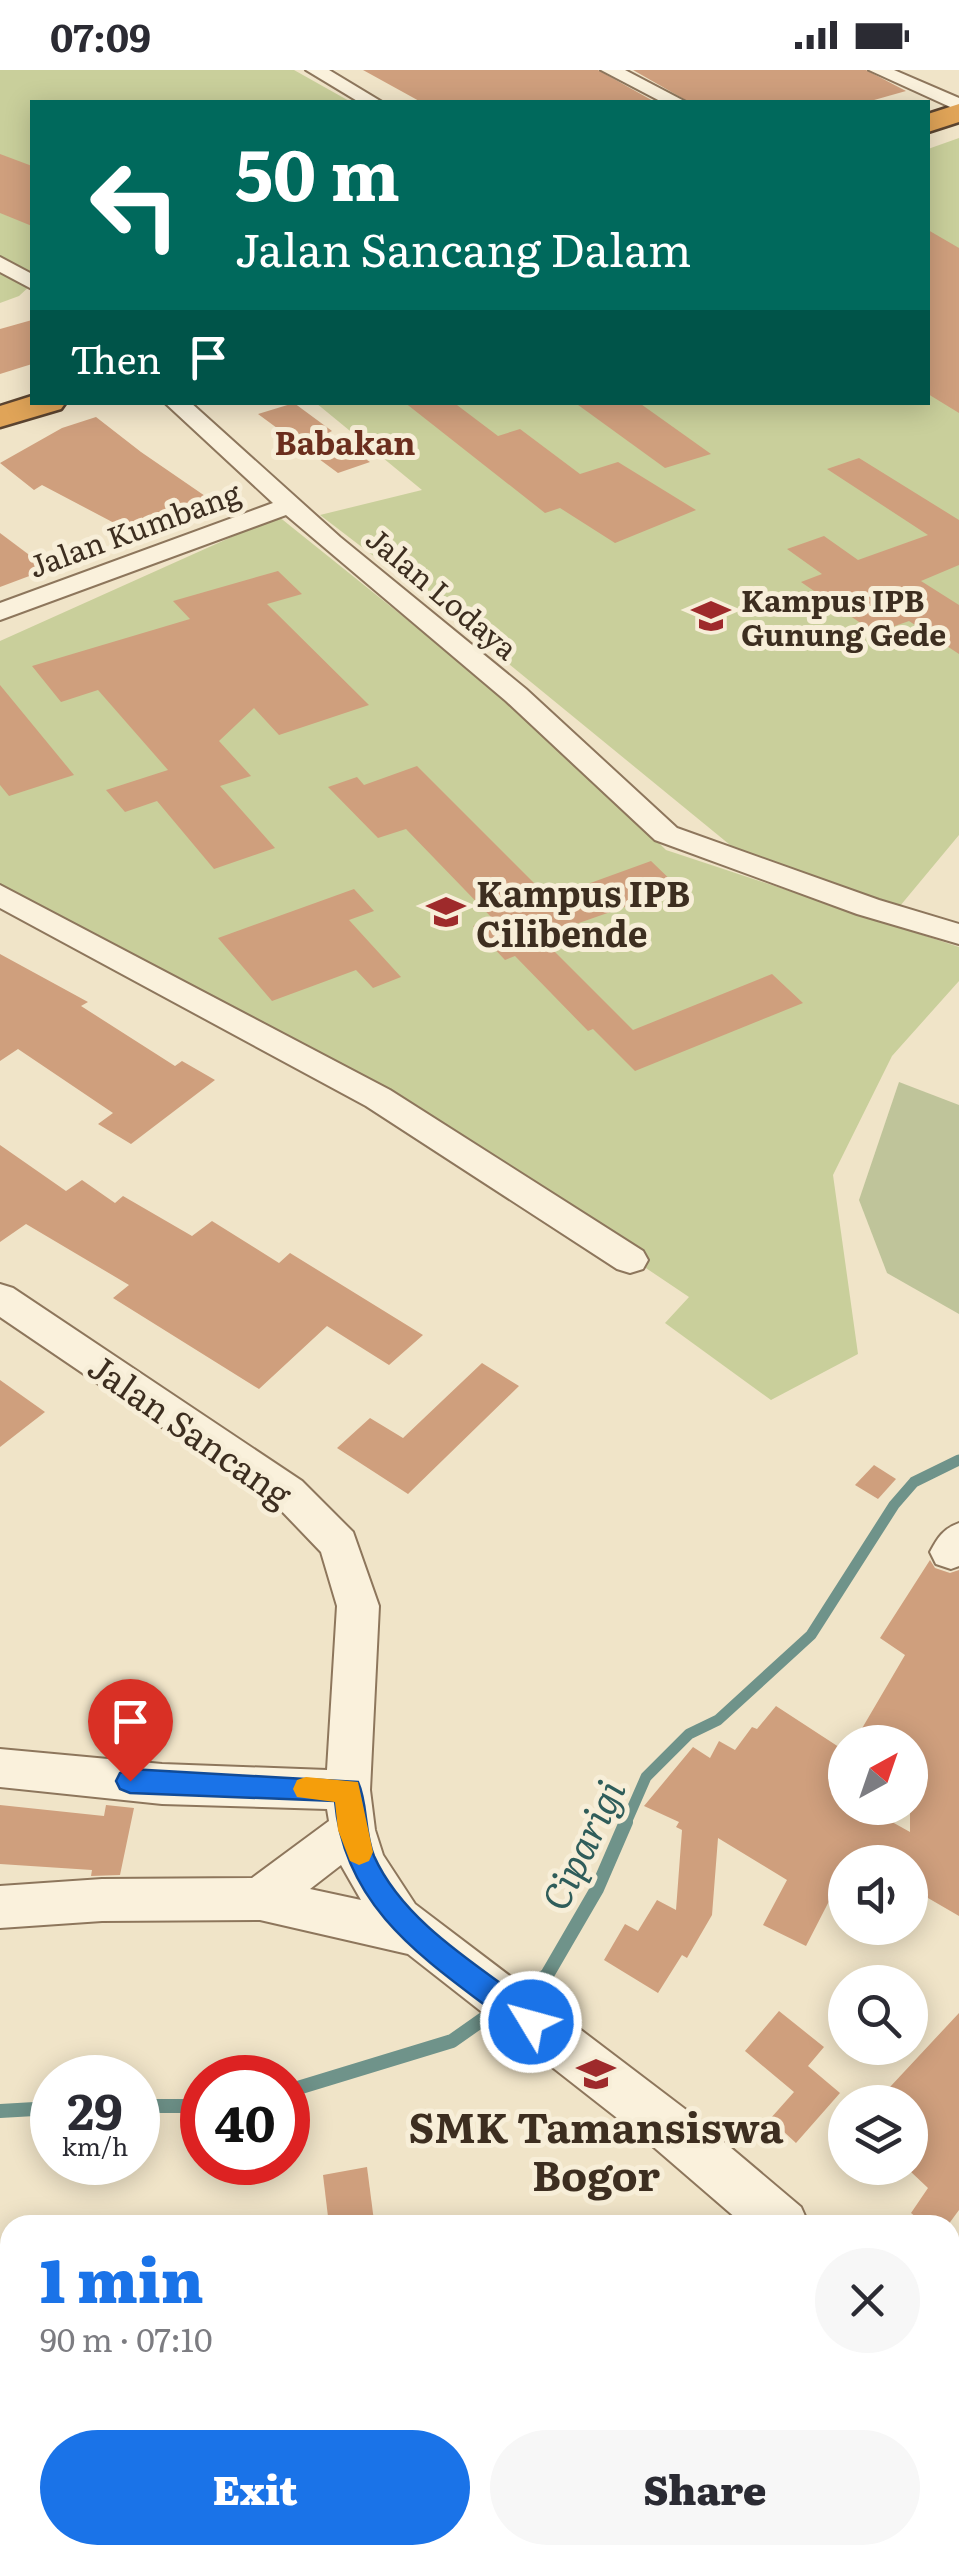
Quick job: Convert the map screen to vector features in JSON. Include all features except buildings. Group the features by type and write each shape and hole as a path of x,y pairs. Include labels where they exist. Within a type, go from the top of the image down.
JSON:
{"highway":[{"path":"930,123 959,109"},
{"path":"930,135 959,125"},
{"path":"0,400 30,391"},
{"path":"0,417 39,405"}],"street":[{"path":"315,70 368,100"},
{"path":"610,70 672,100"},
{"path":"878,70 959,109"},
{"path":"0,263 30,282"},
{"name":"Jalan Lodaya","path":"178,405 290,505 516,694 666,834 959,934"},
{"name":"Jalan Kumbang","path":"0,612 290,505"},
{"path":"0,895 378,1098 630,1260"},
{"name":"Jalan Sancang","path":"0,1298 288,1492 339,1544 358,1606 350,1810 364,1864 399,1919 667,2126 771,2215"},
{"path":"0,1768 162,1784 350,1810"},
{"path":"260,1899 350,1810"},
{"path":"0,1907 102,1900 260,1899 415,1934"}],"green space":[{"path":"0,70 294,70 347,100 30,100 30,286 19,296 0,303"},
{"name":"Kampus IPB Gunung Gede","path":"959,138 959,835 900,906 735,849 427,597 320,515 422,490 318,405 930,405 930,148"},
{"name":"Kampus IPB Cilibende","path":"278,516 536,723 666,850 959,947 959,981 892,1056 833,1175 858,1354 771,1400 665,1323 689,1297 378,1088 0,884 0,641"},
{"path":"899,1082 959,1105 959,1314 887,1273 859,1200"}],"waterway":[{"name":"Ciparigi","path":"625,1825 646,1777 689,1734 718,1720 811,1635 894,1505 914,1482 959,1460"},
{"name":"Ciparigi","path":"517,1996 547,1975 597,1889 626,1822"},
{"name":"Ciparigi","path":"310,2084 452,2041 499,2008"},
{"name":"Ciparigi","path":"160,2106 180,2106"},
{"name":"Ciparigi","path":"0,2111 30,2109"}],"slow traffic":[{"path":"306,1789 348,1790 352,1830 359,1852"}],"place":[{"name":"Kampus IPB Gunung Gede","path":"711,616"},
{"name":"Kampus IPB Cilibende","path":"446,912"},
{"name":"SMK Tamansiswa Bogor","path":"596,2074"}],"district":[{"name":"Babakan","path":"345,441"}],"route":[{"path":"130,1781 348,1790 352,1830 364,1864 399,1919 531,2022"}]}
